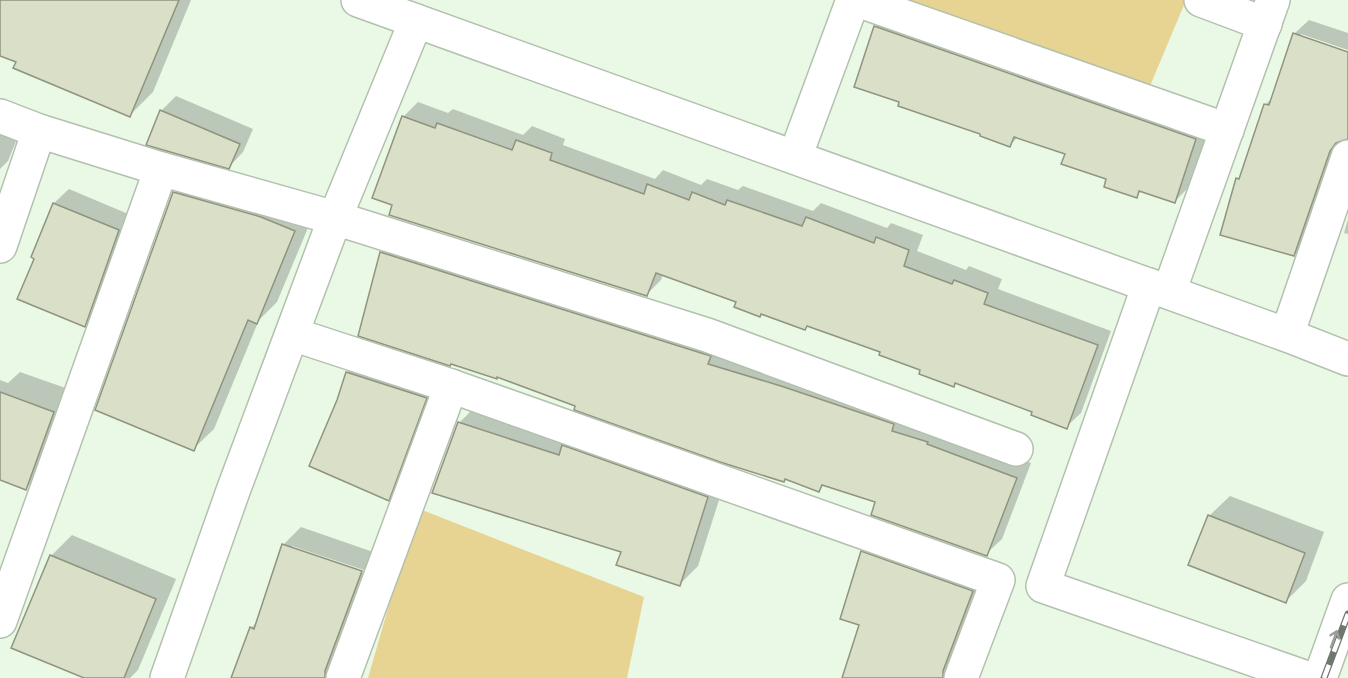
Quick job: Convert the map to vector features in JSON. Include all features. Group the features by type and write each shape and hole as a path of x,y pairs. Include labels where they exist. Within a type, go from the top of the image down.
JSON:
{"street":[{"path":"795,157 855,0 1227,130"},
{"path":"1202,0 1269,12 1227,130 1159,289 1043,586 1307,678"},
{"path":"366,1 1348,359"},
{"path":"167,678 334,218 416,21"},
{"path":"0,116 39,131 161,170 334,218 706,335 1016,449"},
{"path":"0,246 39,131"},
{"path":"1287,335 1348,157"},
{"path":"0,621 161,170"},
{"path":"292,334 451,387 998,580 961,678"},
{"path":"343,678 451,387"},
{"path":"1320,678 1348,600"}],"shaded area":[{"path":"893,0 1186,0 1150,86"},
{"path":"417,508 644,597 627,678 368,678"}],"building":[{"path":"0,0 179,0 130,117 13,68 16,62 0,56"},
{"path":"874,26 1196,139 1175,203 1139,191 1137,198 1104,187 1106,179 1061,164 1065,154 1014,137 1010,147 980,136 980,134 898,106 899,102 854,87"},
{"path":"1293,33 1348,52 1348,139 1336,143 1330,151 1294,256 1220,235 1236,178 1239,179 1264,104 1269,105"},
{"path":"160,110 240,144 229,169 146,145"},
{"path":"402,116 435,128 437,123 512,150 516,140 552,153 550,160 644,194 647,184 689,200 692,192 725,205 727,200 802,226 806,217 874,243 876,237 909,250 904,266 952,284 954,280 988,293 984,304 1098,345 1067,429 1031,415 1032,412 955,383 954,387 919,374 920,370 879,355 880,352 807,326 805,330 761,314 760,317 734,307 736,302 656,273 647,296 389,215 392,205 372,198"},
{"path":"173,192 261,217 295,231 257,324 248,320 194,451 95,410"},
{"path":"53,203 119,230 85,327 17,299 34,259 31,257"},
{"path":"380,252 711,356 708,364 894,424 892,431 928,442 927,444 1017,478 987,556 871,515 875,502 822,485 819,492 785,479 784,482 720,462 574,410 575,406 497,377 497,379 451,364 450,366 358,336"},
{"path":"346,372 427,398 389,501 309,466 337,400"},
{"path":"0,392 54,412 26,490 0,480"},
{"path":"458,422 559,455 562,445 708,497 680,586 616,565 621,552 432,493"},
{"path":"1208,515 1305,553 1286,603 1188,565"},
{"path":"282,544 362,571 325,671 325,678 231,678 250,627 254,629"},
{"path":"861,551 973,591 943,671 943,678 842,678 859,625 840,619"},
{"path":"50,555 156,599 124,678 84,678 11,648"}],"railway":[{"path":"1324,678 1348,614"}]}
